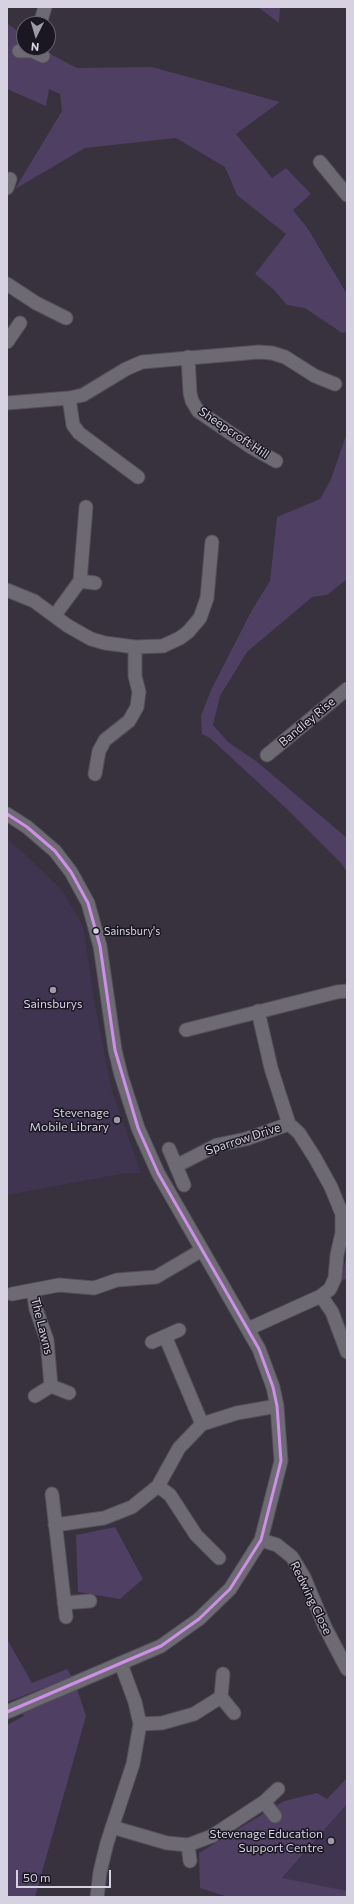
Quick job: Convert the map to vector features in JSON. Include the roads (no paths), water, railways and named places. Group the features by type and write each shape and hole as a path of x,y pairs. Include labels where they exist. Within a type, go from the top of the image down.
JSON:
{"street":[{"path":"320,162 347,194"},
{"path":"7,284 36,303 66,318"},
{"path":"7,342 20,323"},
{"path":"7,403 69,398 92,391 126,369 142,362 258,352 272,353 292,360 315,376 335,384"},
{"name":"Sheepcroft Hill","path":"188,357 190,393 192,401 198,411 251,448 276,461"},
{"path":"69,398 73,425 79,434 138,477"},
{"path":"55,615 80,581 86,507"},
{"path":"7,590 34,601 68,626 91,639 106,643 135,647 155,647 170,643 180,638 192,628 200,618 206,602 216,563 212,542"},
{"path":"80,581 95,583"},
{"path":"95,774 98,755 105,740 130,721 137,707 139,692 136,676 135,647"},
{"name":"Bandley Rise","path":"267,755 347,689"},
{"path":"7,814 27,827 55,851 71,872 88,904 100,946 115,1050 121,1075 138,1128 158,1173 248,1329 267,1369 277,1406 281,1461 262,1540 230,1589 199,1619 161,1646 7,1712"},
{"path":"186,1030 258,1011 337,992 347,991"},
{"name":"Sparrow Drive","path":"248,1329 321,1296 330,1289 335,1278 337,1255 342,1233 342,1214 331,1187 299,1133 289,1124 271,1068 258,1011"},
{"name":"Sparrow Drive","path":"176,1166 217,1146 246,1139 289,1124"},
{"path":"168,1149 184,1185"},
{"name":"The Lawns","path":"12,1294 59,1286 94,1288 126,1278 156,1277 202,1250"},
{"name":"The Lawns","path":"33,1290 36,1309 47,1340 52,1386"},
{"path":"321,1296 332,1312 347,1352"},
{"path":"152,1342 179,1330"},
{"path":"166,1336 202,1424"},
{"path":"35,1396 52,1386 69,1393"},
{"path":"55,1525 104,1518 132,1507 158,1486 179,1448 202,1424 237,1413 277,1406"},
{"path":"158,1486 170,1495 196,1535 219,1558"},
{"path":"52,1494 66,1617"},
{"name":"Redwing Close","path":"262,1540 277,1545 292,1557 304,1577 325,1627 347,1669"},
{"path":"64,1603 90,1601"},
{"path":"97,1897 100,1872 112,1827 133,1764 140,1724 135,1702 121,1664"},
{"path":"223,1674 221,1697 234,1713"},
{"path":"140,1724 162,1723 194,1714 221,1697"},
{"path":"112,1827 167,1843 188,1845 212,1836 264,1802 278,1789"},
{"path":"264,1802 275,1816"},
{"path":"188,1845 190,1861"}],"place":[{"name":"Sainsbury's","path":"96,931"},
{"name":"Sainsburys","path":"53,990"},
{"name":"Stevenage Mobile Library","path":"117,1120"},
{"name":"Stevenage Education Support Centre","path":"331,1841"}]}
